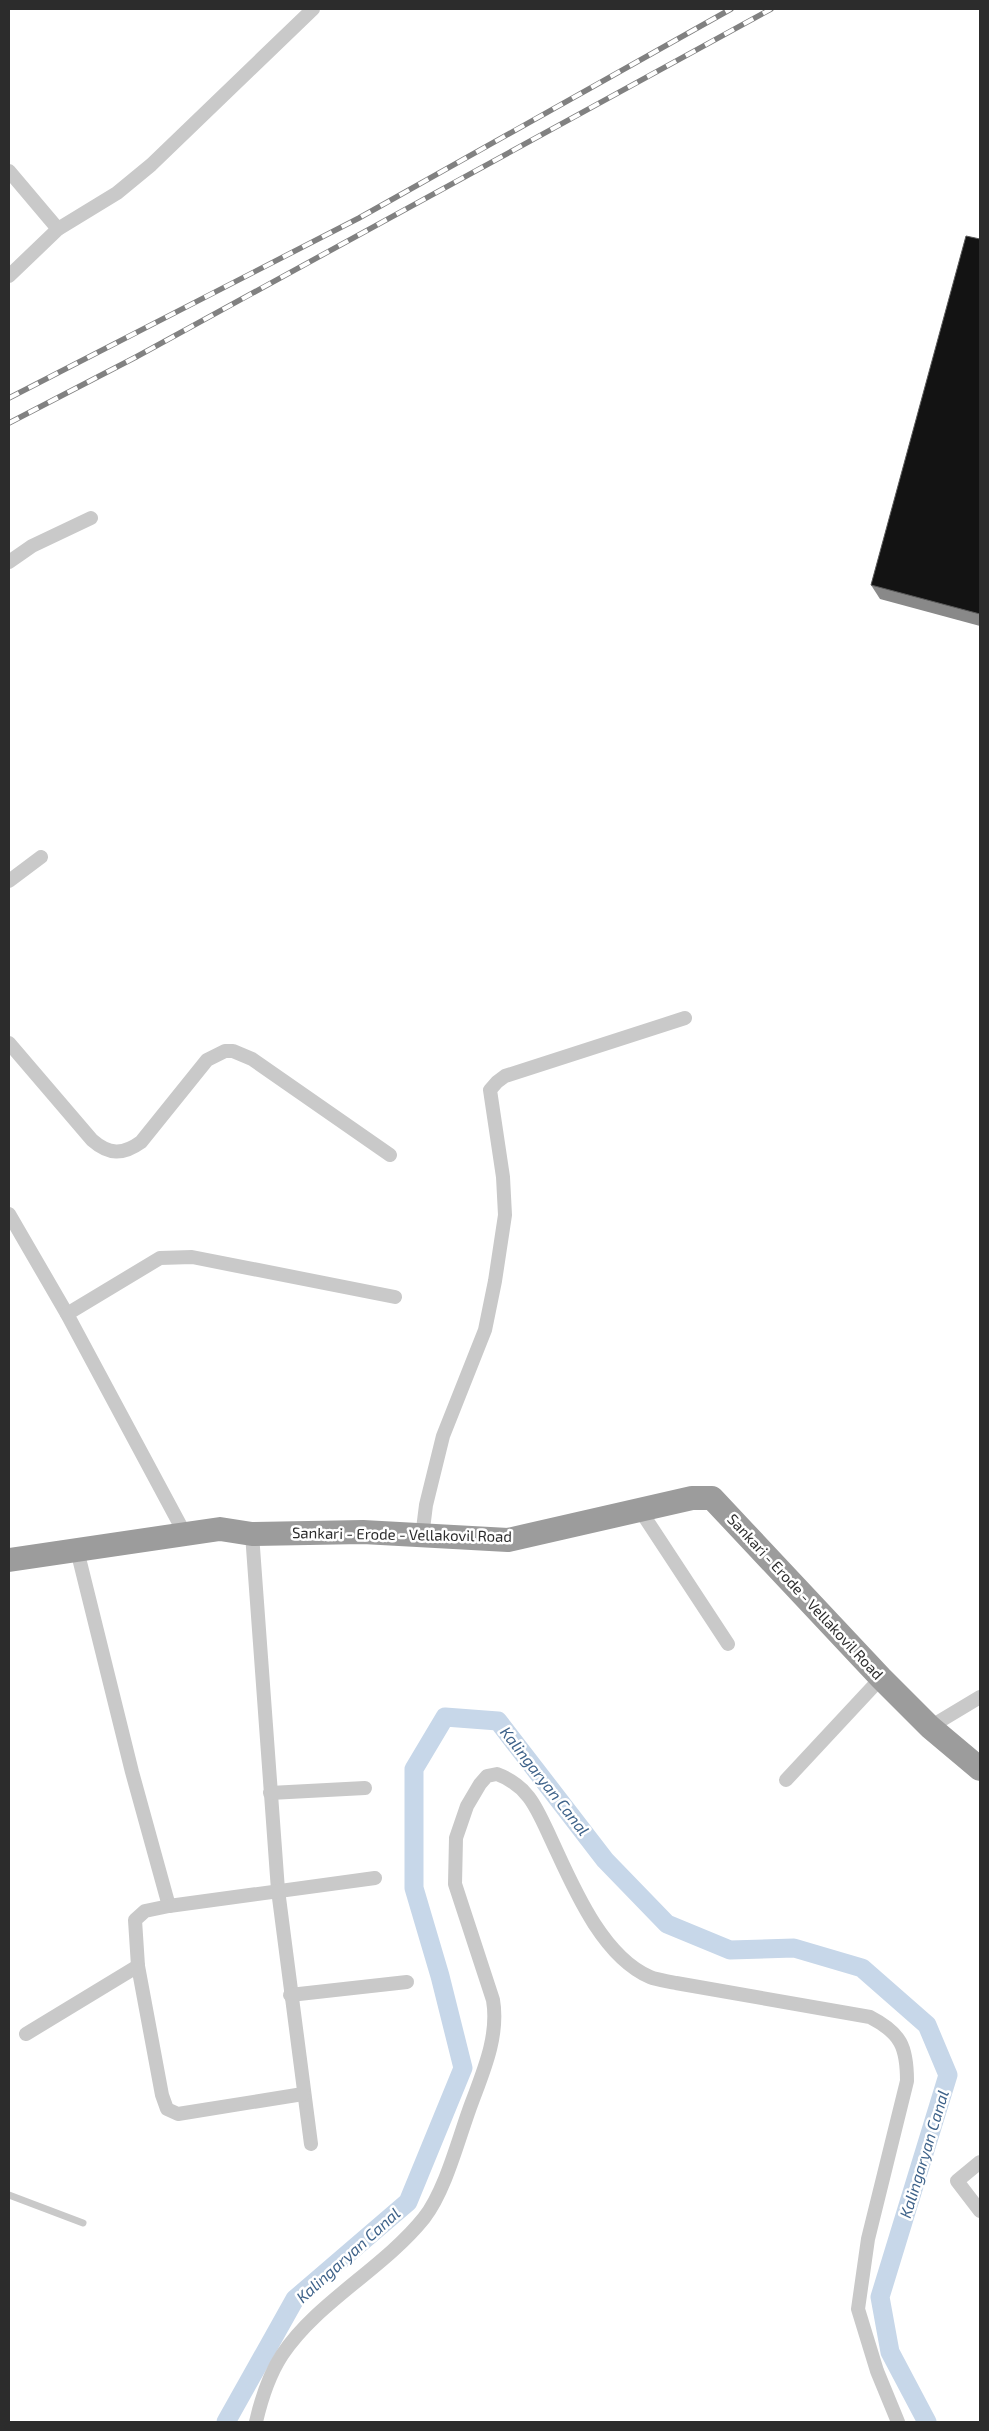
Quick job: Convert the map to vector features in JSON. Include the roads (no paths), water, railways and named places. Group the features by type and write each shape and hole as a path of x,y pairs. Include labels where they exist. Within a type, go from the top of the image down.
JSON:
{"highway":[{"name":"Sankari - Erode - Vellakovil Road","path":"9,1560 220,1529 252,1534 363,1532 422,1537 508,1540 692,1498 712,1498 881,1678 930,1727 980,1768"}],"street":[{"path":"9,276 58,229 117,193 151,166 313,9"},
{"path":"9,171 58,229"},
{"path":"9,562 32,546 91,518"},
{"path":"9,881 41,856"},
{"path":"422,1537 426,1505 443,1436 485,1330 496,1282 505,1215 503,1177 490,1090 505,1076 685,1018"},
{"path":"9,1043 92,1140 109,1152 120,1153 130,1150 141,1142 207,1060 225,1051 234,1051 252,1059 390,1155"},
{"path":"9,1214 67,1314 184,1534"},
{"path":"67,1314 160,1258 173,1257 192,1257 395,1297"},
{"path":"640,1510 728,1644"},
{"path":"252,1534 278,1890 290,1995 311,2144"},
{"path":"77,1550 132,1772 169,1906"},
{"path":"786,1780 881,1678"},
{"path":"930,1727 980,1697"},
{"path":"256,2422 274,2371 282,2355 308,2324 391,2253 424,2217 438,2194 487,2062 496,2017 493,2000 455,1884 456,1838 467,1806 487,1776 497,1774 521,1786 536,1806 572,1882 607,1944 644,1973 676,1983 870,2017 896,2034 907,2064 907,2082 868,2238 858,2309 877,2371 898,2422"},
{"path":"270,1793 365,1788"},
{"path":"303,2094 178,2114 168,2109 162,2095 138,1966 135,1920 145,1911 169,1906 375,1878"},
{"path":"26,2034 138,1966"},
{"path":"290,1995 407,1982"},
{"path":"980,2162 957,2181 980,2211"}],"lane":[{"path":"9,2195 84,2223"}],"waterway":[{"name":"Kalingaryan Canal","path":"226,2422 295,2299 408,2202 463,2068 440,1976 414,1888 414,1769 445,1717 498,1721 605,1860 667,1924 730,1950 794,1948 862,1968 927,2025 948,2075 880,2297 890,2352 927,2422"}],"railway":[{"path":"9,398 359,218 731,9"},
{"path":"9,423 136,357 771,9"}]}
